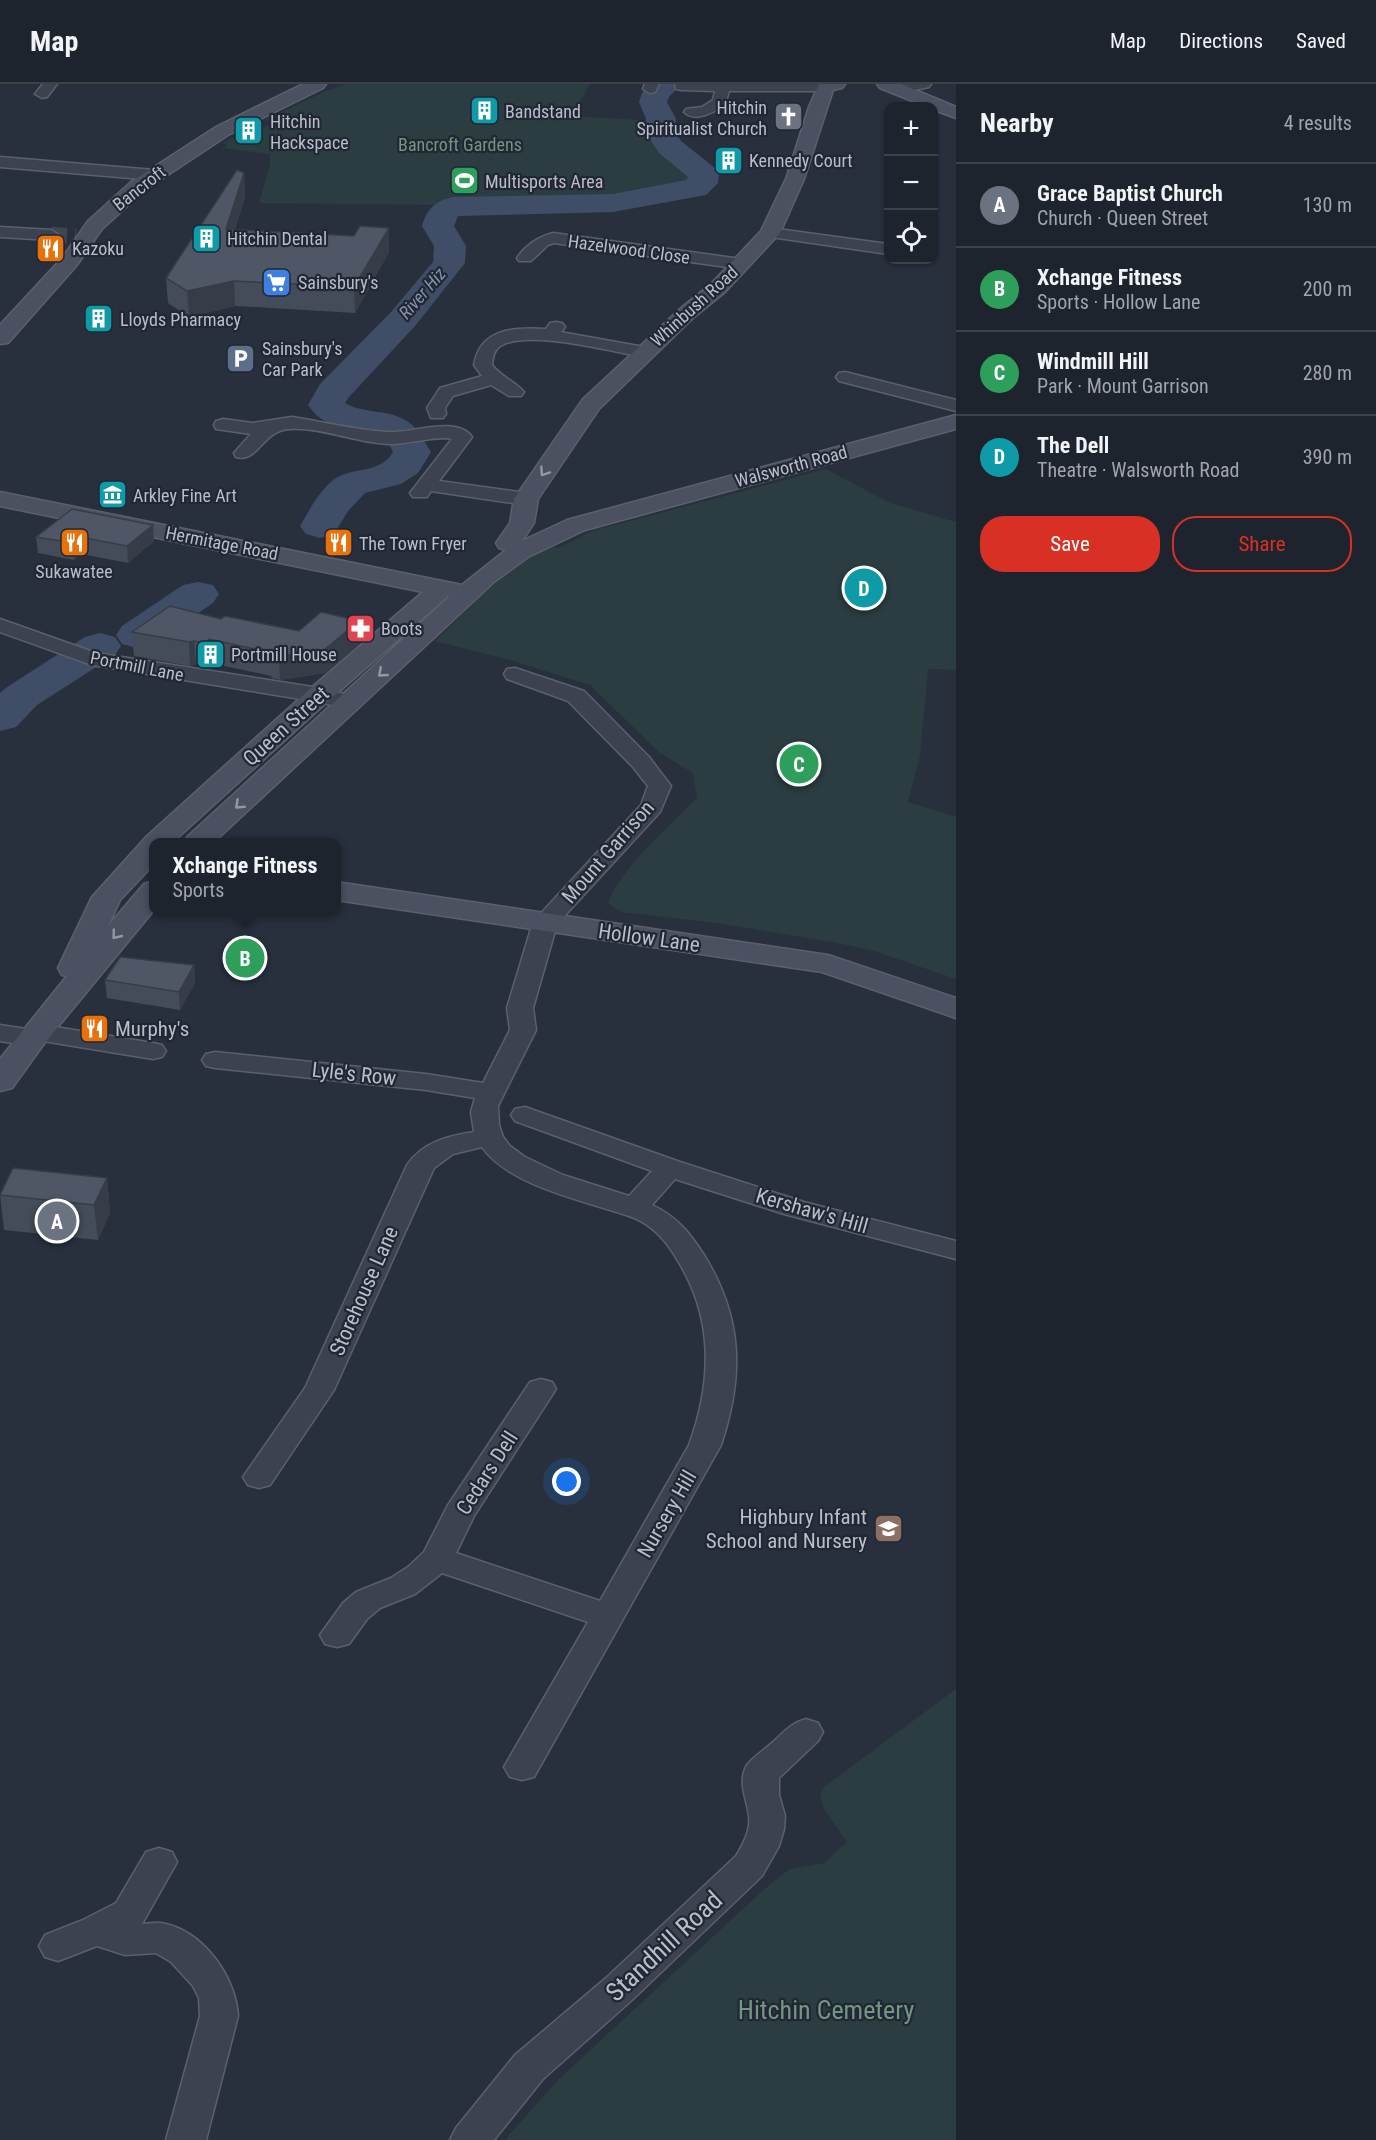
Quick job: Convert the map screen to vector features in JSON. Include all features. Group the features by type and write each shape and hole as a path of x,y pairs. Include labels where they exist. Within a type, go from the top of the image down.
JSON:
{"street":[{"name":"Bancroft","path":"0,338 70,261 81,237 129,194 222,131 317,84"},
{"path":"893,86 924,84"},
{"path":"681,86 831,86"},
{"path":"691,111 706,111 720,102 723,86"},
{"name":"Whinbush Road","path":"508,543 522,527 526,506 591,404 644,352 718,288 770,233 795,179 818,107 831,86"},
{"path":"893,86 956,113"},
{"path":"0,162 154,175"},
{"path":"0,232 51,235"},
{"path":"770,233 884,248"},
{"name":"Hazelwood Close","path":"525,258 542,242 554,238 741,264"},
{"path":"515,392 493,379 483,365 486,350 499,340 554,330 562,338 644,352"},
{"path":"845,377 956,406"},
{"path":"437,414 436,408 446,392 493,379"},
{"name":"Walsworth Road","path":"456,590 485,577 519,552 576,525 956,422"},
{"path":"223,425 253,429 292,423 400,436 449,432 463,437 424,489 526,506 546,522 570,521"},
{"path":"243,453 271,426"},
{"name":"Hermitage Road","path":"0,499 456,590"},
{"name":"Walsworth Road","path":"456,590 473,563 508,543 570,521 627,510"},
{"name":"Queen Street","path":"167,838 319,695 456,590"},
{"name":"Queen Street","path":"203,838 349,702 456,590"},
{"name":"Portmill Lane","path":"0,626 92,659 319,695 349,702"},
{"name":"Mount Garrison","path":"515,674 576,696 641,762 660,786 652,807 545,922"},
{"name":"Queen Street","path":"35,1035 72,971 107,897 149,855"},
{"name":"Hollow Lane","path":"341,892 828,964 956,1009"},
{"name":"Queen Street","path":"0,1081 149,895"},
{"path":"489,1138 483,1119 485,1106 523,1030 520,1008 545,922"},
{"path":"0,1033 35,1035 153,1051"},
{"name":"Lyle's Row","path":"215,1060 426,1082 492,1093"},
{"name":"Kershaw's Hill","path":"525,1114 670,1168 794,1208 956,1250"},
{"name":"Nursery Hill","path":"489,1138 499,1151 527,1169 656,1217 671,1229 709,1289 716,1314 723,1370 716,1418 705,1445 677,1498 522,1767"},
{"name":"Storehouse Lane","path":"260,1477 319,1390 421,1165 430,1154 453,1144 489,1138"},
{"path":"633,1208 670,1168"},
{"name":"Cedars Dell","path":"337,1635 355,1611 368,1600 403,1586 420,1575 437,1559 459,1513 541,1389"},
{"path":"437,1559 608,1616"},
{"name":"Standhill Road","path":"470,2140 529,2067 619,1989 748,1866 761,1846 766,1829 767,1816 761,1795 761,1773 806,1732"},
{"path":"58,1946 129,1914 159,1862"},
{"path":"96,1930 125,1940 161,1938 184,1952 208,1976 218,1998 219,2016 212,2048 186,2140"}],"green space":[{"name":"Bancroft Gardens","path":"346,84 590,84 572,116 654,121 652,134 663,148 699,173 691,186 615,199 436,205 259,203 270,164 270,154 224,148 227,146 224,143 231,138 241,140 274,122 265,120"},
{"path":"826,469 890,503 956,522 956,670 928,669 920,756 908,802 956,817 956,979 871,950 832,942 717,923 621,912 608,903 614,890 634,862 697,798 693,773 660,753 590,685 506,659 435,641 482,595 542,544 558,548 592,531"},
{"name":"Hitchin Cemetery","path":"956,1689 956,2140 505,2140 558,2080 770,1884 790,1869 824,1863 847,1842 824,1809 820,1795 824,1787"}],"water":[{"path":"68,661 75,663 77,669 21,706 0,730 0,702 48,666"}],"building":[{"path":"237,170 244,173 226,229 354,236 360,226 389,228 354,287 234,281 187,291 166,278"},
{"path":"72,509 153,525 127,546 80,537 73,543 36,537"},
{"path":"170,606 221,619 225,616 299,631 321,612 359,621 324,650 279,656 209,639 205,643 189,642 132,632"},
{"path":"120,957 194,965 179,992 105,980"},
{"path":"13,1168 107,1178 94,1205 0,1195"}],"waterway":[{"name":"River Hiz","path":"320,526 331,506 351,485 388,476 405,465 412,452 396,430 379,423 340,416 326,405 333,392 403,319 449,263 450,246 438,226 442,213 453,206 613,203 695,188 703,183 704,174 670,147 660,132 661,119 653,102 656,93 667,84"},
{"name":"River Hiz","path":"137,635 198,594"},
{"name":"River Hiz","path":"0,718 22,696 100,646"}],"tunnel":[{"path":"51,235 76,236"}],"place":[{"name":"Bandstand","path":"484,111"},
{"name":"Hitchin Spiritualist Church","path":"788,117"},
{"name":"Hitchin Hackspace","path":"249,131"},
{"name":"Kennedy Court","path":"728,160"},
{"name":"Multisports Area","path":"464,181"},
{"name":"Hitchin Dental","path":"206,238"},
{"name":"Kazoku","path":"51,248"},
{"name":"Sainsbury's","path":"277,282"},
{"name":"Lloyds Pharmacy","path":"99,319"},
{"name":"Sainsbury's Car Park","path":"241,358"},
{"name":"Arkley Fine Art","path":"112,495"},
{"name":"Sukawatee","path":"74,542"},
{"name":"The Town Fryer","path":"338,543"},
{"name":"The Dell","path":"864,588"},
{"name":"Boots","path":"360,628"},
{"name":"Portmill House","path":"210,654"},
{"name":"Windmill Hill","path":"799,764"},
{"name":"Xchange Fitness","path":"245,958"},
{"name":"Murphy's","path":"94,1029"},
{"name":"Grace Baptist Church","path":"57,1221"},
{"name":"Highbury Infant School and Nursery","path":"888,1529"}]}
